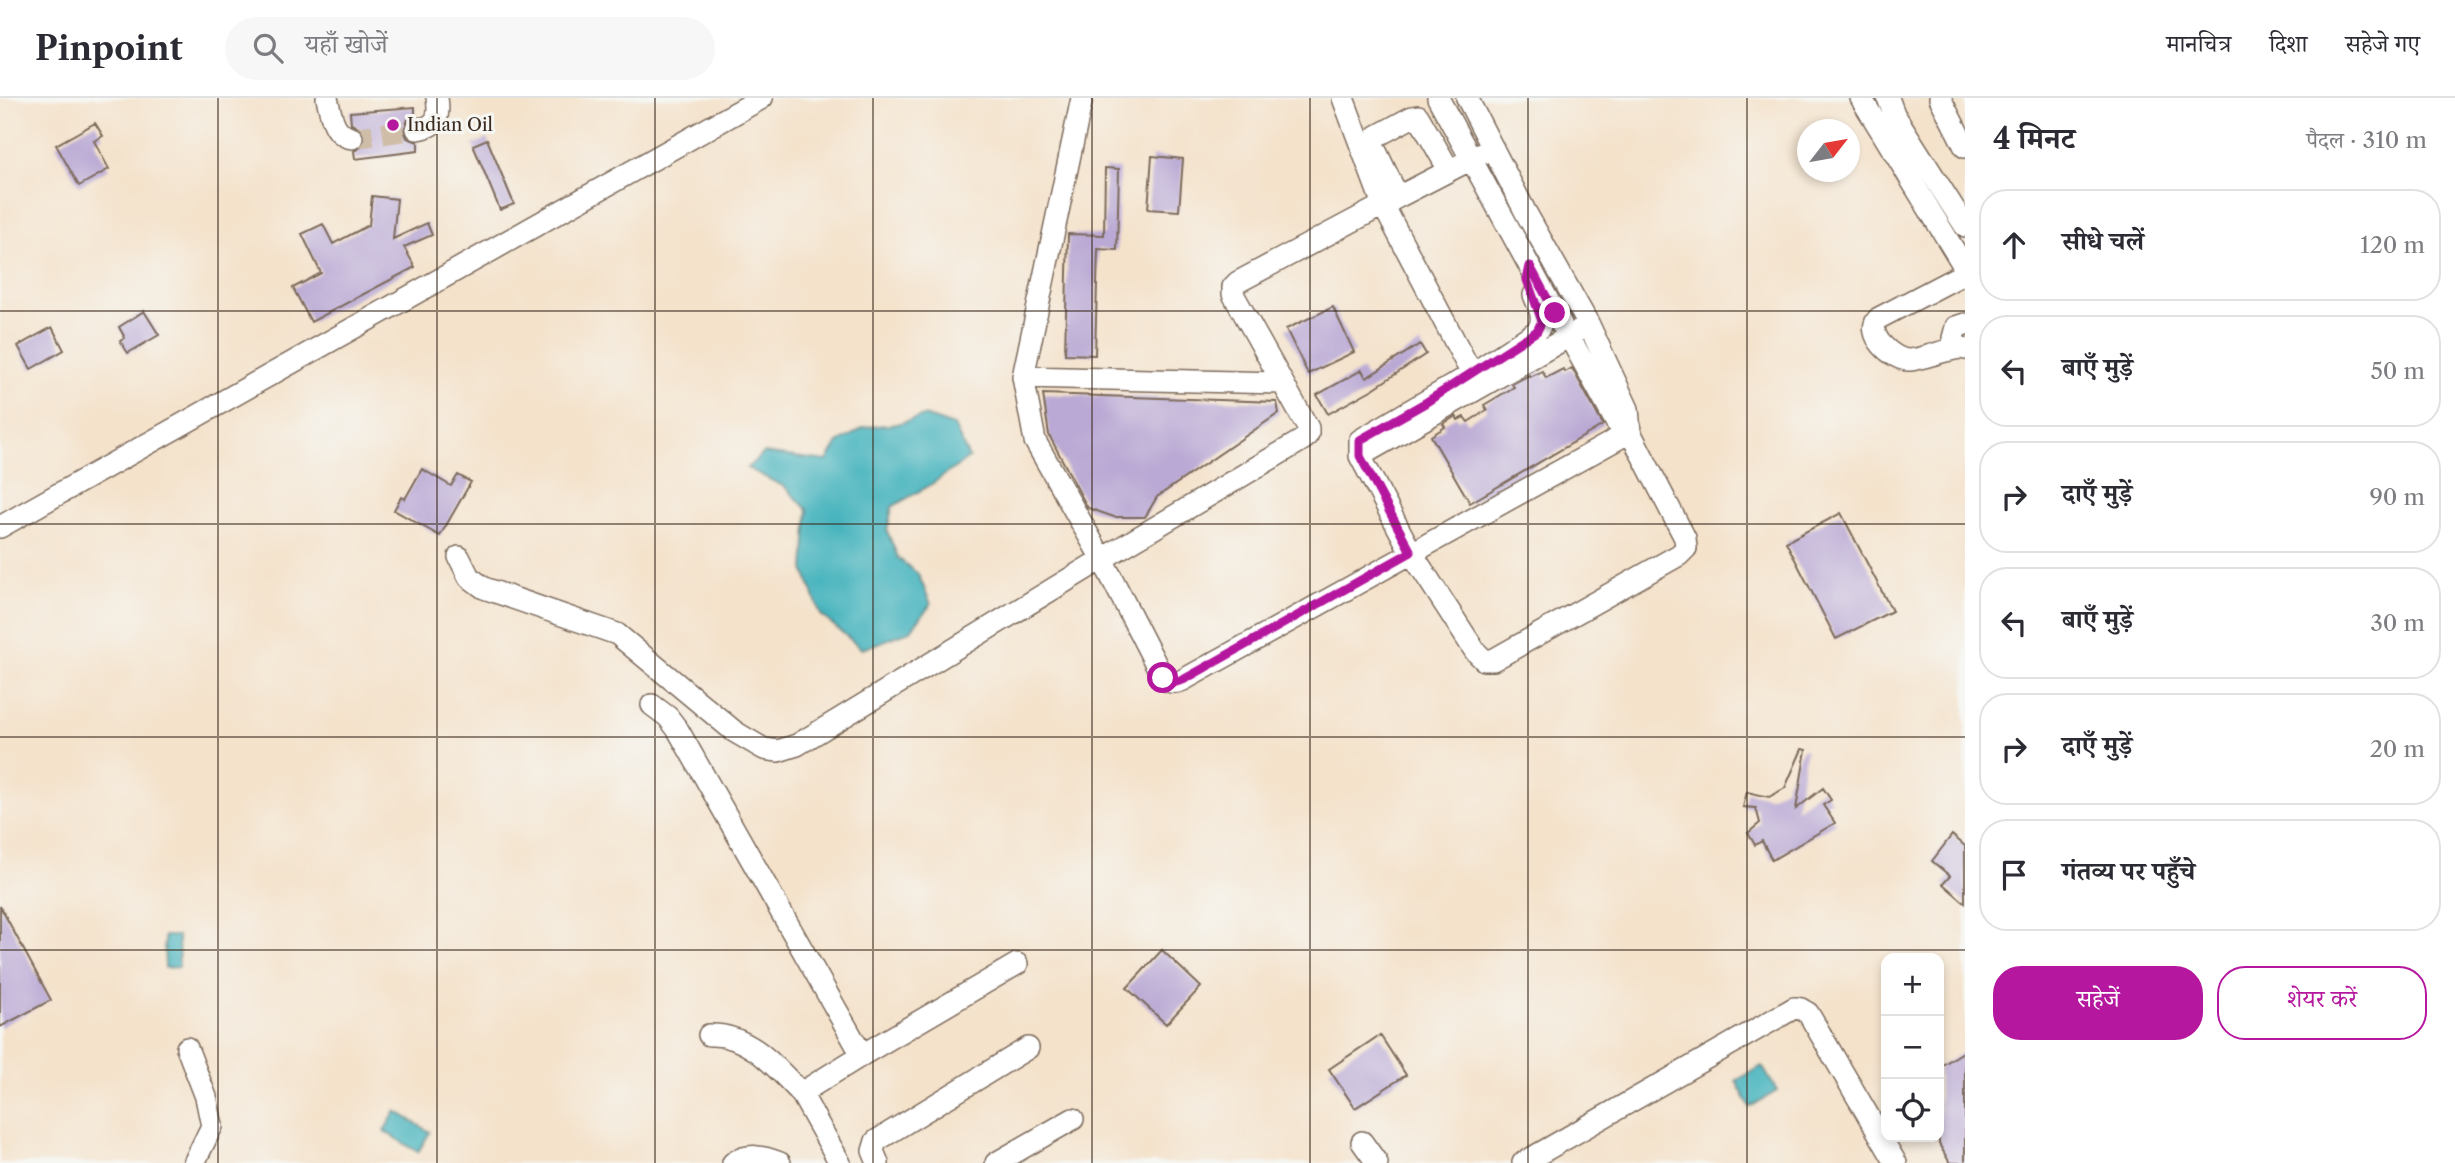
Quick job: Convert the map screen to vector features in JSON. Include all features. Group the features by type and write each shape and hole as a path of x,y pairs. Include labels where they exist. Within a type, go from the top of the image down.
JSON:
{"street":[{"path":"327,98 337,129 342,135 352,138"},
{"path":"417,129 430,127 436,120 437,98"},
{"path":"0,527 762,98"},
{"path":"1082,98 1023,377 1035,441 1102,559 1163,678 1173,683 1183,680 1630,431"},
{"path":"1343,98 1472,374"},
{"path":"1438,98 1561,324"},
{"path":"1467,98 1526,213 1589,325 1628,409 1630,431 1685,538 1686,548 1679,555 1493,660 1484,660 1475,651 1411,552 1360,456 1360,440 1472,374 1542,326 1542,318 1527,280 1530,266"},
{"path":"1861,98 1886,112 1965,226"},
{"path":"1940,98 1965,147"},
{"path":"1886,112 1965,271 1875,322 1875,334 1887,349 1910,360 1957,342"},
{"path":"1391,201 1374,141 1377,136 1412,117 1421,118 1449,170"},
{"path":"459,557 469,577 484,588 617,634 735,732 764,749 778,751 797,744 1304,439 1308,428 1233,294 1233,287 1493,148"},
{"path":"1360,456 1589,325"},
{"path":"1575,347 1616,422 1630,431"},
{"path":"1023,377 1282,383"},
{"path":"652,705 668,717 678,730 862,1055"},
{"path":"801,1093 1017,964"},
{"path":"1523,1163 1794,1008 1808,1013 1896,1163"},
{"path":"709,1035 730,1036 746,1044 761,1054 801,1093 840,1163"},
{"path":"187,1048 211,1115 212,1126 194,1163"},
{"path":"878,1163 873,1152 876,1141 1028,1048"},
{"path":"996,1163 1073,1119"},
{"path":"1362,1142 1377,1163"},
{"path":"733,1163 743,1156 755,1156 780,1163"}],"water":[{"path":"924,416 954,426 969,458 892,507 887,531 898,558 918,574 931,604 910,631 862,649 821,615 804,569 808,510 785,487 747,468 764,453 827,461 838,443 865,427 897,424"},
{"path":"164,936 178,936 179,967 165,968"},
{"path":"1762,1066 1777,1091 1750,1107 1736,1081"},
{"path":"396,1111 430,1132 418,1152 384,1131"}],"building":[{"path":"415,107 415,116 408,119 404,130 407,138 418,142 418,151 355,159 354,151 361,147 365,136 361,129 351,124 350,112"},
{"path":"95,123 103,136 94,141 109,169 79,186 56,145"},
{"path":"487,139 514,204 500,210 473,145"},
{"path":"1152,156 1183,159 1179,211 1148,209"},
{"path":"1105,168 1119,169 1117,250 1098,249 1095,355 1065,354 1068,234 1104,235"},
{"path":"372,196 397,199 393,239 427,223 432,235 404,247 415,267 311,322 293,288 321,273 302,234 323,224 333,244 369,225"},
{"path":"1333,307 1354,352 1308,374 1286,329"},
{"path":"144,311 159,335 128,353 120,341 125,338 119,327"},
{"path":"52,327 64,350 31,369 18,346"},
{"path":"1420,344 1426,354 1373,389 1328,414 1317,395 1362,370 1366,378"},
{"path":"1572,368 1603,425 1470,503 1431,436 1456,416 1458,420 1464,417 1468,422 1487,410 1484,405 1529,375 1530,377 1542,371 1546,378 1563,369 1565,372"},
{"path":"1043,394 1277,402 1279,413 1157,497 1145,517 1114,517 1088,508 1085,503 1049,435"},
{"path":"422,469 451,486 458,475 471,482 440,536 394,510 401,497 405,499"},
{"path":"1841,513 1892,611 1836,639 1786,542"},
{"path":"1802,749 1806,750 1796,809 1823,788 1831,800 1823,805 1835,823 1772,860 1762,841 1755,845 1748,833 1760,823 1756,808 1743,807 1747,792 1769,797 1785,788"},
{"path":"1952,835 1965,846 1965,903 1943,884 1950,876 1932,861"},
{"path":"0,906 51,1000 0,1027"},
{"path":"1162,950 1201,987 1166,1024 1127,988"},
{"path":"1380,1035 1406,1075 1355,1108 1329,1069"},
{"path":"1965,1051 1965,1163 1950,1163 1939,1144 1944,1142 1944,1064"}],"tunnel":[{"path":"352,138 417,129"}],"place":[{"name":"Indian Oil","path":"393,125"}],"route":[{"path":"1163,678 1173,683 1183,680 1411,552 1360,456 1360,440 1472,374 1542,326 1536,299 1527,280 1530,266 1555,313"}]}
